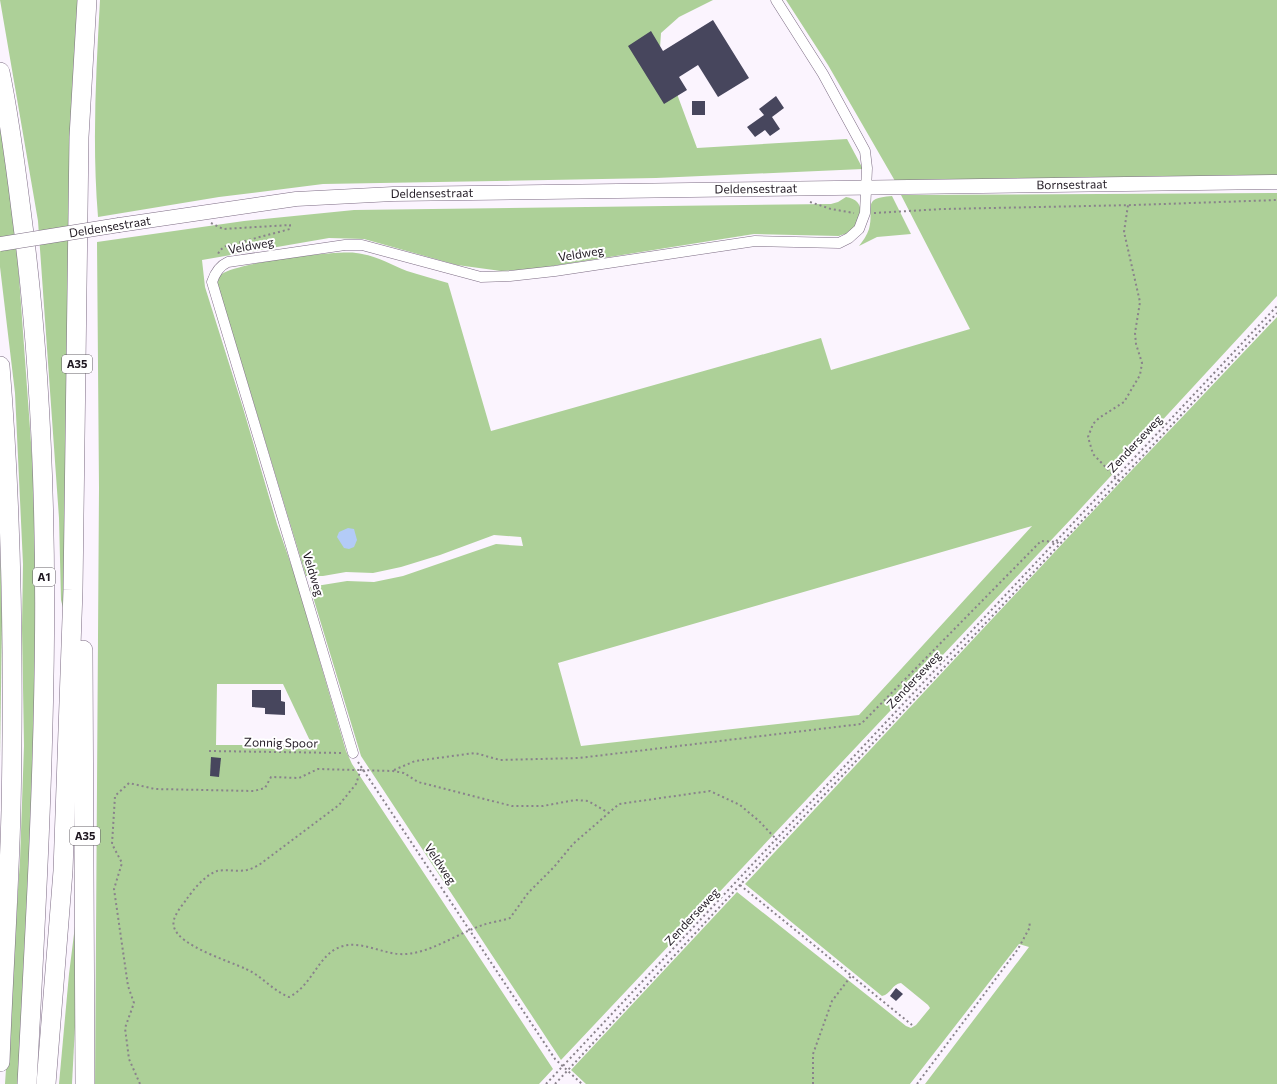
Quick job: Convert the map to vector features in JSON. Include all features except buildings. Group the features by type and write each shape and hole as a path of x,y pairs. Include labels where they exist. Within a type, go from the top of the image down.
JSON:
{"highway":[{"name":"A35","path":"46,1084 63,871 73,590 79,137 87,0"},
{"name":"A1","path":"0,72 30,278 41,414 44,521 44,710 41,818 27,1084"},
{"path":"0,366 5,433 10,545 12,729 9,872 0,1062"},
{"name":"A35","path":"73,590 83,628 85,1084"}],"street":[{"name":"Veldweg","path":"353,753 212,282 215,273 221,266 228,262 345,245 362,245 481,277 510,276 555,271 755,241 839,243 849,238 859,229 865,213 867,187 865,151 823,74 776,0"},
{"name":"Bornsestraat","path":"867,187 1277,182"},
{"name":"Deldensestraat","path":"0,244 246,206 338,196 867,187"}],"path":[{"path":"808,201 848,213 865,213 943,209 1277,200"},
{"path":"1119,482 1093,454 1088,437 1093,424 1099,418 1124,402 1140,375 1142,363 1136,344 1135,333 1140,302 1124,232 1128,205"},
{"path":"204,224 218,222"},
{"path":"211,223 223,228 290,225 290,229 226,246 220,250 217,255 221,266"},
{"name":"Zenderseweg","path":"555,1084 740,885 778,841 1277,306"},
{"name":"Zenderseweg","path":"546,1084 1119,482 1277,313"},
{"path":"393,771 415,761 475,753 500,760 578,758 861,724 1041,541 1057,542 1059,544"},
{"name":"Zonnig Spoor","path":"209,751 353,753"},
{"name":"Veldweg","path":"353,753 362,769 555,1059 582,1084"},
{"path":"140,1084 129,1059 125,1028 134,1002 128,986 114,889 122,863 112,844 115,796 129,783 155,788 254,791 265,788 271,777 299,778 318,769 362,769 404,773 418,782 512,806 543,806 574,800 588,801 609,812"},
{"path":"362,769 356,784 339,805 259,865 248,870 217,871 202,881 179,909 173,921 174,927 184,940 236,966 246,969 267,981 280,994 289,997 298,992 307,984 330,952 341,946 363,946 389,954 414,953 484,924 510,918 528,893 554,867 573,844 619,804 710,791 740,805 759,821 778,841"},
{"path":"740,885 912,1025"},
{"path":"917,1084 1018,949 1030,927 1029,921"},
{"path":"813,1084 813,1054 832,1002 851,976"}],"green space":[{"path":"0,0 80,0 64,612 61,600 59,518 38,221"},
{"path":"100,0 713,0 679,17 661,33 660,48 697,148 847,139 863,169 656,178 323,184 219,197 98,217 95,136"},
{"path":"786,0 1277,0 1277,176 895,181 828,65"},
{"path":"0,123 10,179 17,249 33,470 38,678 18,1084 5,1084 20,860 24,746 22,628 23,564 15,393 0,267"},
{"path":"1277,193 1277,296 1072,518 561,1060 361,756 310,587 347,581 374,582 403,576 496,544 523,546 521,537 494,535 440,555 401,567 373,573 346,572 323,576 306,576 218,285 219,278 222,274 231,270 286,258 328,253 356,253 382,260 407,271 448,283 491,431 821,338 831,370 970,329 901,195","holes":["1032,526 859,715 581,746 558,663"]},
{"path":"892,196 911,234 877,237 859,246 869,229 872,202 882,197"},
{"path":"846,197 857,202 860,206 860,216 855,226 848,233 839,236 754,234 534,269 501,271 457,265 364,239 329,238 202,260 205,287 277,524 295,576 346,751 352,764 553,1069 539,1084 95,1084 99,488 97,242 244,221 354,210 831,204","holes":["217,684 283,684 312,745 216,745"]},
{"path":"1277,317 1277,1084 925,1084 1029,947 1019,944 910,1084 586,1084 571,1070 737,892 906,1026 911,1028 916,1025 930,1008 928,1005 901,983 882,996 745,884 1077,528"},
{"path":"0,545 2,621 0,758"},
{"path":"78,902 79,950 72,1084 59,1084 69,974"}],"water":[{"path":"348,528 354,529 357,540 354,547 349,549 344,548 337,537 339,532"}]}
